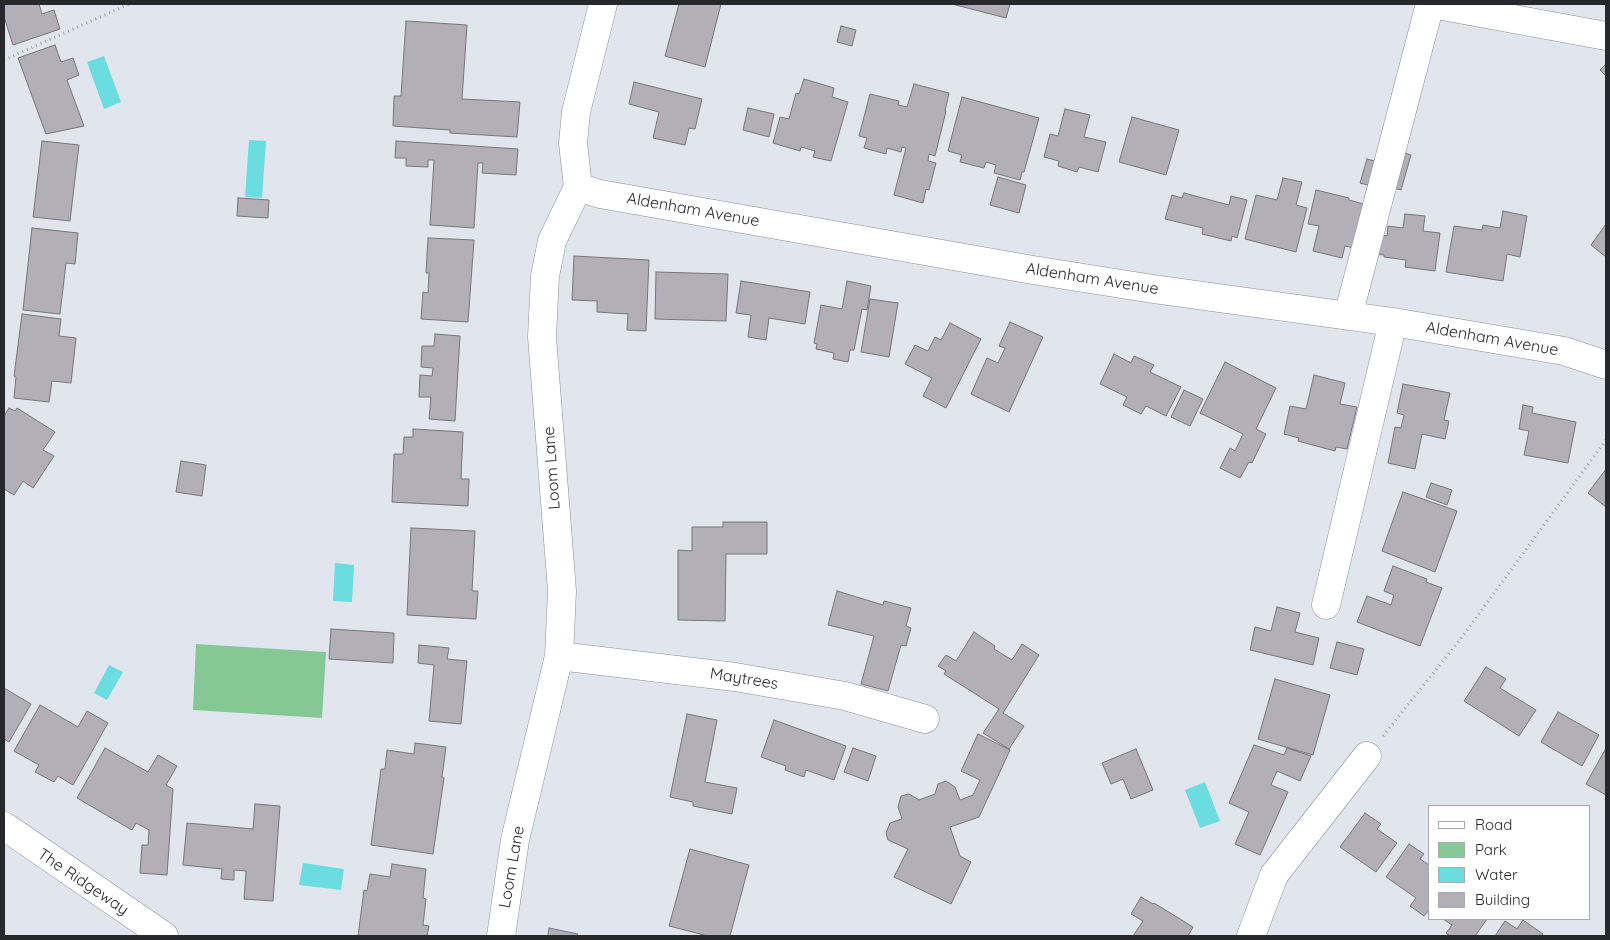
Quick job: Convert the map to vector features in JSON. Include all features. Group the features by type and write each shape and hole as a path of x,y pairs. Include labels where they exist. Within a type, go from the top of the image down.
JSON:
{"street":[{"path":"578,187 573,143 576,112 603,4"},
{"path":"1348,316 1431,4 1606,36"},
{"name":"Aldenham Avenue","path":"578,187 600,194 1033,270 1153,289 1393,322 1564,351 1606,365"},
{"name":"Loom Lane","path":"501,936 515,840 559,656 562,591 542,336 545,276 552,241 578,187"},
{"path":"1326,604 1393,322"},
{"name":"Maytrees","path":"559,656 735,677 845,696 925,719"},
{"path":"1251,936 1274,875 1367,756"},
{"name":"The Ridgeway","path":"4,826 164,936"}],"path":[{"path":"4,60 129,4"},
{"path":"1367,756 1462,636 1606,440"}],"green space":[{"path":"196,644 326,652 322,718 193,710"}],"water":[{"path":"104,56 121,102 104,109 87,62"},
{"path":"249,140 266,141 262,198 245,197"},
{"path":"335,563 354,565 352,602 333,601"},
{"path":"109,665 123,672 107,700 94,693"},
{"path":"1205,782 1220,821 1200,828 1185,790"},
{"path":"303,863 344,869 341,890 299,885"}],"building":[{"path":"4,4 39,4 42,14 54,10 60,29 13,45 4,17"},
{"path":"679,4 721,4 705,67 665,56"},
{"path":"952,4 1010,4 1006,18"},
{"path":"406,21 467,25 462,99 520,102 517,137 450,133 450,130 393,126 394,96 401,96"},
{"path":"841,26 856,30 852,46 837,42"},
{"path":"55,45 61,62 73,58 79,75 67,80 84,126 46,134 18,58"},
{"path":"1606,64 1606,76 1600,70"},
{"path":"804,79 834,88 832,97 848,102 831,161 813,157 815,151 801,147 800,151 773,143 780,117 789,119 796,93 799,94"},
{"path":"634,82 702,99 695,129 689,128 685,145 653,138 659,112 629,104"},
{"path":"914,84 949,93 935,156 929,154 928,161 936,163 929,190 926,189 923,203 894,195 906,148 902,147 901,152 887,148 886,154 864,148 867,138 859,136 870,94 899,101 898,105 907,107"},
{"path":"962,97 1039,118 1020,180 994,173 996,165 986,162 984,168 960,162 962,155 948,151"},
{"path":"748,108 774,114 769,137 743,130"},
{"path":"1065,109 1090,115 1084,137 1106,142 1098,172 1079,167 1077,172 1058,166 1059,161 1044,157 1050,134 1058,136"},
{"path":"1132,117 1179,130 1166,175 1119,162"},
{"path":"42,141 79,145 70,221 33,217"},
{"path":"396,141 518,149 516,175 482,173 483,163 478,163 474,228 430,225 434,160 428,160 428,167 406,166 406,158 395,158"},
{"path":"1400,151 1411,155 1401,190 1390,187"},
{"path":"1367,159 1382,163 1375,187 1360,183"},
{"path":"998,177 1026,185 1019,213 990,205"},
{"path":"1283,178 1302,182 1296,205 1307,208 1296,252 1245,239 1256,195 1277,200"},
{"path":"1316,190 1349,198 1349,200 1371,206 1354,248 1345,246 1342,258 1313,251 1319,226 1308,224"},
{"path":"1184,193 1229,205 1231,196 1247,200 1237,238 1232,236 1231,241 1202,234 1203,228 1165,219 1172,195 1182,198"},
{"path":"238,198 269,200 268,218 237,216"},
{"path":"1503,211 1527,216 1520,257 1507,254 1503,281 1446,272 1454,226 1482,230 1483,225 1500,228"},
{"path":"1405,214 1425,216 1423,231 1440,233 1435,271 1405,267 1406,260 1376,254 1379,235 1387,236 1388,226 1403,228"},
{"path":"1606,224 1606,257 1591,245"},
{"path":"32,228 78,233 75,264 66,263 60,314 23,310"},
{"path":"428,238 474,240 468,322 421,319 423,292 428,293 429,273 426,273"},
{"path":"574,256 649,260 646,331 627,330 628,314 597,312 597,301 572,300"},
{"path":"656,272 728,274 726,321 655,319"},
{"path":"741,281 810,292 805,324 769,318 766,340 748,337 751,315 736,313"},
{"path":"847,281 871,286 867,310 862,309 854,350 850,350 848,362 833,359 834,353 816,349 817,344 814,343 821,305 842,309"},
{"path":"870,299 898,303 889,357 861,352"},
{"path":"22,314 61,319 59,336 76,338 71,383 52,381 49,402 14,398 16,377 14,376"},
{"path":"1010,322 1043,337 1009,412 971,394 987,358 998,363 1005,348 999,346"},
{"path":"950,323 981,339 946,408 923,396 932,378 905,364 915,345 928,351 935,337 941,340"},
{"path":"435,334 460,336 455,421 429,419 431,397 419,397 420,375 432,376 433,368 421,367 422,346 434,346"},
{"path":"1114,354 1131,363 1134,356 1154,365 1150,372 1181,387 1166,416 1146,406 1141,414 1123,405 1127,397 1100,384"},
{"path":"1225,362 1276,388 1256,429 1266,434 1252,463 1249,462 1240,478 1220,468 1230,448 1235,451 1243,434 1200,413"},
{"path":"1314,375 1345,383 1340,404 1357,407 1347,449 1336,447 1335,451 1298,441 1299,438 1284,434 1290,406 1306,409"},
{"path":"1403,384 1450,393 1444,420 1449,421 1445,439 1422,434 1415,469 1388,463 1395,427 1401,428 1404,415 1397,413"},
{"path":"1184,390 1203,399 1190,426 1171,417"},
{"path":"1523,405 1533,407 1532,413 1576,422 1568,463 1524,455 1529,431 1519,429"},
{"path":"9,408 15,411 17,408 55,432 43,450 54,456 33,488 23,481 14,495 4,489 4,416"},
{"path":"413,429 463,432 461,479 469,479 468,506 392,502 394,454 403,454 404,437 413,437"},
{"path":"181,461 206,465 202,496 176,492"},
{"path":"1606,469 1606,507 1588,493"},
{"path":"1431,483 1452,490 1447,505 1426,497"},
{"path":"1403,492 1457,511 1435,572 1382,551"},
{"path":"723,522 767,522 767,554 726,554 725,621 678,620 678,550 692,551 692,527 723,527"},
{"path":"411,528 475,531 472,591 478,591 476,619 407,615"},
{"path":"1393,566 1427,579 1426,582 1442,588 1420,646 1357,622 1367,596 1391,605 1394,595 1384,591"},
{"path":"837,591 883,605 884,601 911,608 906,626 911,628 906,646 901,645 888,691 861,684 874,636 828,625"},
{"path":"1277,607 1300,613 1295,632 1319,638 1313,665 1250,650 1255,627 1271,631"},
{"path":"331,629 394,633 393,663 329,659"},
{"path":"974,632 995,646 994,649 1012,660 1022,644 1039,655 1003,713 1024,726 1009,749 983,733 999,709 944,674 946,671 938,666 946,655 956,661"},
{"path":"1337,642 1364,649 1357,675 1330,668"},
{"path":"419,645 449,648 447,659 467,661 461,724 429,721 434,665 418,663"},
{"path":"1486,667 1506,679 1500,688 1536,710 1519,736 1464,701"},
{"path":"1275,679 1330,695 1313,755 1258,739"},
{"path":"4,688 31,704 9,742 4,739"},
{"path":"40,705 78,727 87,711 108,723 73,785 58,776 54,782 35,772 39,765 14,751"},
{"path":"1558,712 1599,735 1582,766 1541,742"},
{"path":"687,714 717,720 705,782 737,788 732,814 693,806 693,802 670,797"},
{"path":"774,720 846,746 834,780 806,770 804,777 785,770 786,766 761,757"},
{"path":"978,734 1010,750 979,817 950,827 960,856 971,862 951,904 894,877 908,849 888,840 886,833 890,823 902,819 898,807 901,796 909,794 919,800 935,794 938,784 946,781 955,787 960,800 973,795 980,780 961,771"},
{"path":"415,743 446,747 442,777 444,778 433,854 371,845 381,769 385,769 387,750 414,754"},
{"path":"1254,745 1284,755 1287,748 1311,756 1300,781 1277,771 1271,785 1288,792 1260,855 1235,844 1249,812 1229,803"},
{"path":"105,748 148,772 158,755 177,766 166,785 173,789 167,875 140,873 142,845 148,845 149,830 136,823 132,830 77,798"},
{"path":"853,748 876,756 868,781 844,772"},
{"path":"1606,748 1606,795 1586,784"},
{"path":"1136,749 1153,790 1131,799 1123,779 1111,784 1102,763"},
{"path":"255,804 280,806 273,901 244,899 246,871 234,870 234,880 221,879 222,869 183,865 187,823 253,829"},
{"path":"1365,813 1381,824 1377,829 1397,843 1376,872 1340,847"},
{"path":"1409,844 1424,854 1420,859 1428,864 1428,911 1424,916 1410,906 1416,898 1386,877"},
{"path":"690,849 749,865 730,936 708,936 669,926"},
{"path":"392,864 426,869 423,898 426,899 423,925 429,926 427,936 358,936 364,890 367,891 370,874 390,877"},
{"path":"1141,897 1193,927 1188,936 1133,936 1143,921 1131,914"},
{"path":"1444,920 1486,920 1475,936 1450,936 1446,933 1452,925"},
{"path":"1523,920 1543,934 1542,936 1495,936 1505,921 1517,929"},
{"path":"549,928 578,934 577,936 548,936"}]}
